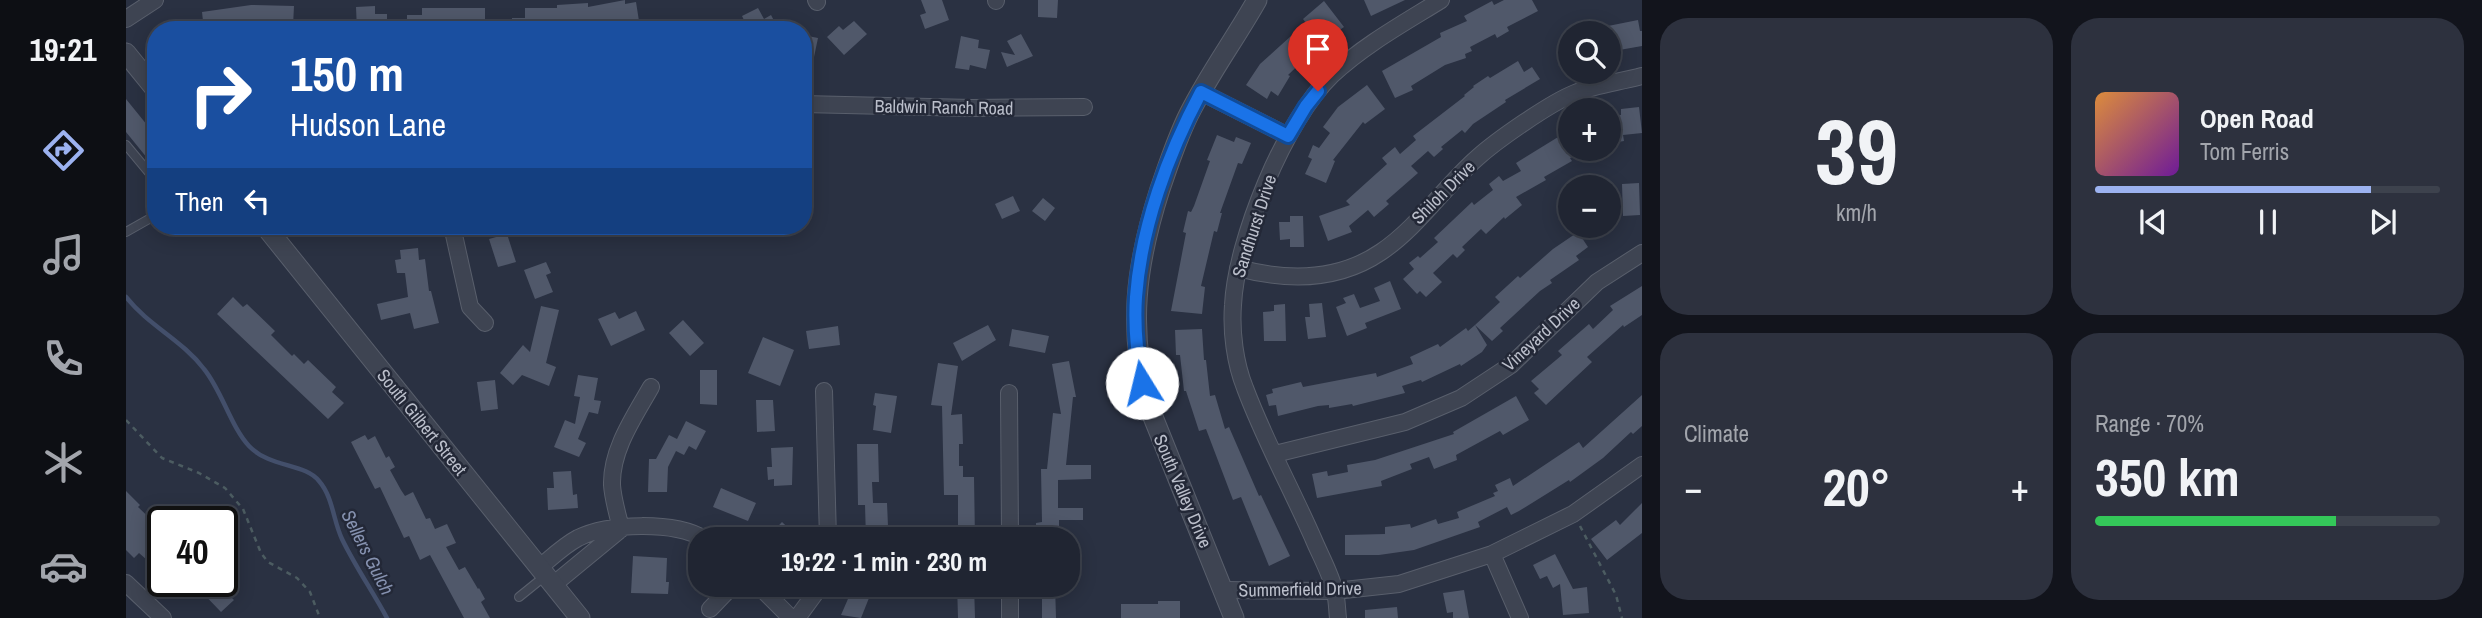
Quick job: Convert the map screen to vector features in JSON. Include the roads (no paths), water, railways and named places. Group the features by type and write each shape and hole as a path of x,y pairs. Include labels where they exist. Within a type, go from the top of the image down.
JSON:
{"street":[{"name":"South Valley Drive","path":"1234,618 1149,407 1142,383 1136,339 1138,280 1148,228 1169,161 1201,92 1257,0"},
{"name":"Sandhurst Drive","path":"1338,618 1335,592 1290,484 1243,385 1233,332 1233,303 1238,268 1252,219 1288,136 1306,106 1348,62 1441,0"},
{"path":"126,19 147,2"},
{"path":"126,52 147,78"},
{"name":"Shiloh Drive","path":"1238,268 1267,276 1306,278 1347,270 1382,251 1478,157 1536,116 1574,93 1642,76"},
{"path":"1201,92 1288,136"},
{"name":"Baldwin Ranch Road","path":"812,104 972,108 1084,107"},
{"name":"South Gilbert Street","path":"272,235 580,618"},
{"path":"454,235 470,307 485,323"},
{"name":"Vineyard Drive","path":"1275,454 1405,422 1461,398 1511,365 1597,282 1642,253"},
{"path":"621,529 612,487 615,462 634,416 651,387"},
{"path":"824,391 828,527"},
{"path":"1009,393 1010,527"},
{"name":"Summerfield Drive","path":"1222,590 1335,592 1399,584 1492,554 1573,514 1642,465"},
{"path":"546,576 580,537 606,529 652,526 688,533"},
{"path":"546,576 621,529"},
{"path":"1492,554 1520,618"},
{"path":"126,583 163,618"},
{"name":"South Valley Drive","path":"1220,618 1222,590"},
{"path":"710,609 722,597"},
{"path":"770,597 791,618"},
{"path":"797,618 812,597"},
{"path":"1010,597 1010,618"}],"lane":[{"path":"126,145 147,170"},
{"path":"126,232 147,220"},
{"path":"519,597 546,576"}],"waterway":[{"name":"Sellers Gulch","path":"126,297 204,369 249,446 267,458 313,475 324,487 342,539 387,618"}]}
